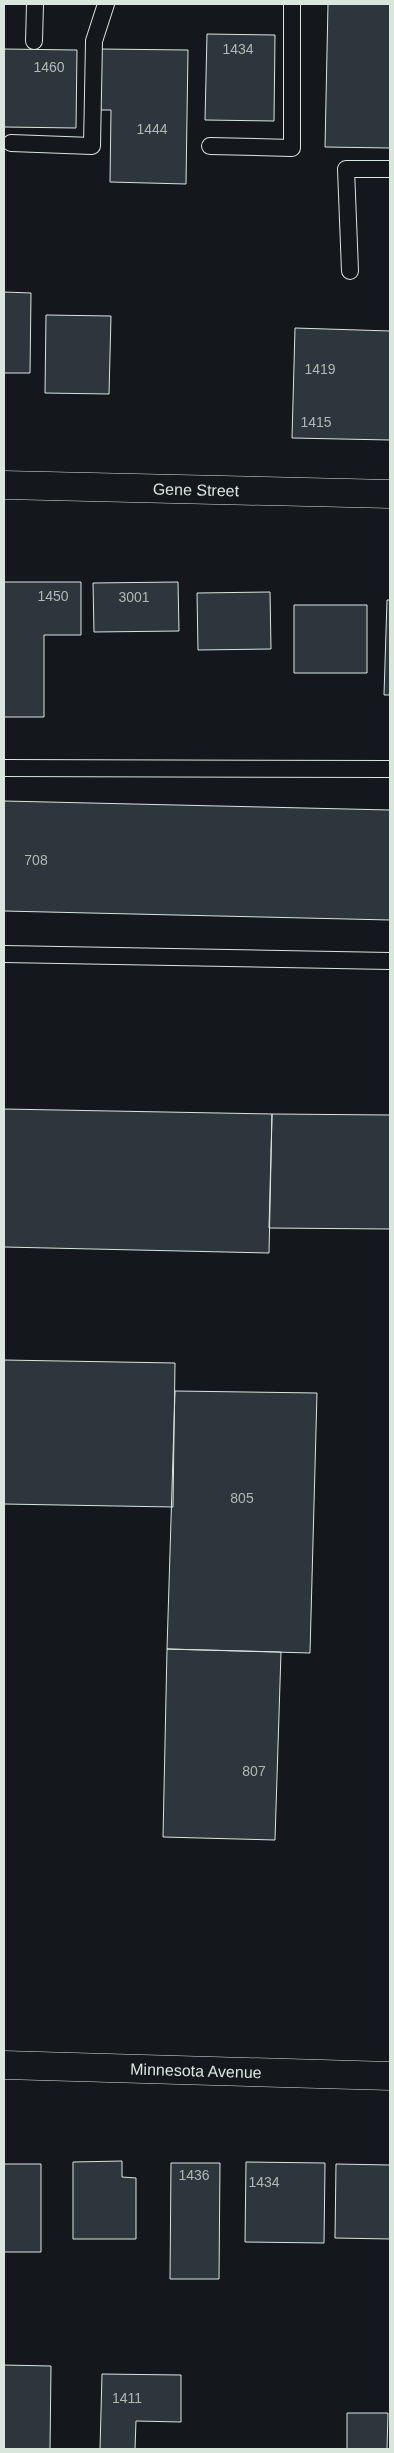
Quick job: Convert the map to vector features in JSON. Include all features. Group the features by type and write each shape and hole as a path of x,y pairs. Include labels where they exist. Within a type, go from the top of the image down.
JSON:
{"street":[{"name":"Gene Street","path":"4,485 390,494"},
{"name":"Minnesota Avenue","path":"4,2065 390,2076"}],"lane":[{"path":"34,42 35,4"},
{"path":"12,144 92,146 94,41 106,4"},
{"path":"210,146 292,148 292,4"},
{"path":"350,271 346,169 390,169"},
{"path":"4,768 390,769"},
{"path":"4,954 390,961"}],"building":[{"path":"328,4 390,4 390,148 325,147"},
{"path":"207,34 275,35 274,121 205,120"},
{"path":"4,49 77,50 76,128 4,127"},
{"path":"99,49 188,50 186,184 110,182 111,110 98,110"},
{"path":"4,292 31,293 30,373 4,373"},
{"path":"46,315 111,316 109,394 45,393"},
{"path":"295,328 390,331 390,440 292,438"},
{"path":"4,582 81,582 81,635 44,635 44,717 4,717"},
{"path":"178,582 179,631 94,632 93,583"},
{"path":"270,592 271,649 198,650 197,593"},
{"path":"387,600 390,600 390,695 384,695"},
{"path":"294,605 367,605 367,673 294,673"},
{"path":"4,801 390,810 390,920 4,911"},
{"path":"4,1109 272,1114 269,1253 4,1247"},
{"path":"272,1114 390,1115 390,1229 269,1228"},
{"path":"4,1360 175,1363 173,1507 4,1504"},
{"path":"175,1391 317,1393 310,1653 167,1649"},
{"path":"167,1649 281,1652 275,1840 163,1837"},
{"path":"122,2161 122,2177 136,2178 136,2239 73,2239 73,2162"},
{"path":"246,2162 325,2163 324,2243 245,2242"},
{"path":"171,2163 220,2163 219,2279 170,2279"},
{"path":"4,2164 41,2164 41,2252 4,2252"},
{"path":"336,2164 390,2165 390,2239 335,2238"},
{"path":"4,2365 51,2366 50,2449 4,2449"},
{"path":"102,2374 181,2375 181,2422 136,2421 135,2449 100,2449"},
{"path":"347,2413 388,2413 387,2449 347,2449"}]}
